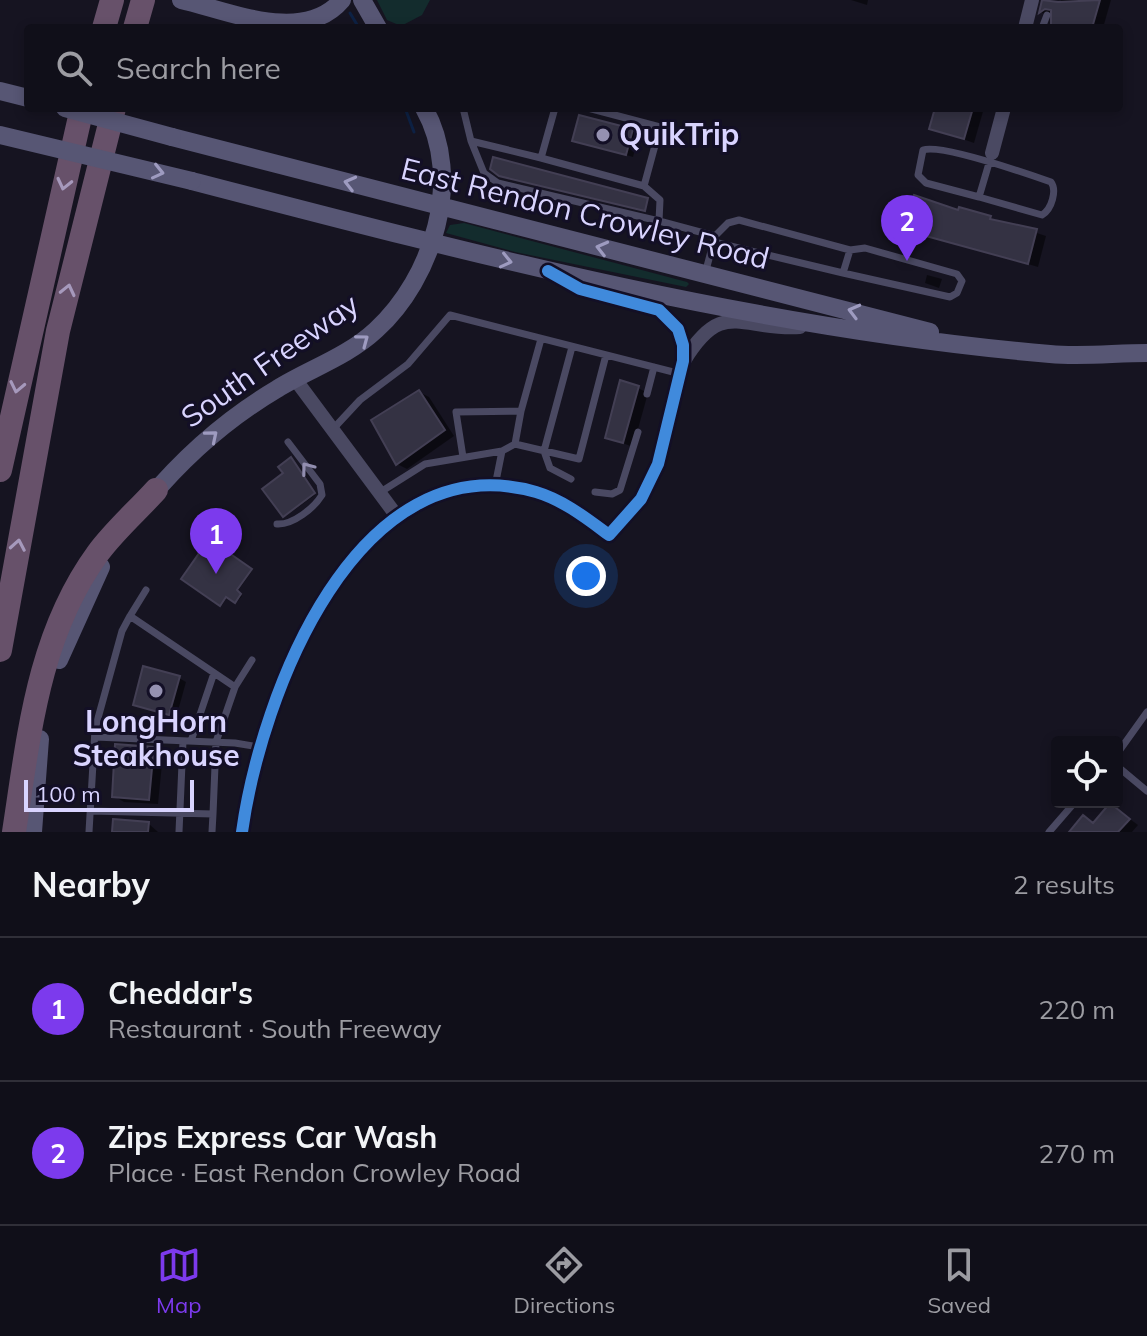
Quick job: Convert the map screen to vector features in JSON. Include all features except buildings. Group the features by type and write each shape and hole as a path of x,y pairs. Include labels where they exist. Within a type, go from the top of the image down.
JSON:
{"highway":[{"path":"105,24 112,0"},
{"path":"136,24 143,0"},
{"path":"0,470 81,112"},
{"path":"0,650 58,331 113,112"},
{"path":"14,832 35,699 60,620 99,552 156,490"}],"main road":[{"path":"181,0 303,23 321,17 342,0"},
{"path":"362,0 376,24"},
{"path":"0,91 24,97"},
{"name":"East Rendon Crowley Road","path":"80,112 983,347"},
{"name":"South Freeway","path":"33,832 42,727 62,649 100,570 156,490 222,428 295,379 357,345 376,331 405,296 430,243 442,206 436,140 426,112"},
{"name":"East Rendon Crowley Road","path":"0,135 430,243 697,305 812,326 1053,355 1147,353"},
{"path":"697,305 705,274"}],"street":[{"path":"1026,24 1032,0"},
{"path":"990,158 1003,112"},
{"path":"548,271 580,289 659,310 678,329 682,368"},
{"path":"242,832 259,747 281,680 313,619 357,557 396,515 444,492 495,486 536,492 567,505 609,535 649,485 682,368 704,332 723,322 812,326"},
{"path":"295,379 396,515"}],"lane":[{"path":"1044,24 1047,15"},
{"path":"464,112 484,173 498,183 659,221 714,239 940,296 957,293 961,286 961,276 957,274 865,248 850,250 739,220 728,223 714,239 705,274"},
{"path":"541,158 554,112"},
{"path":"603,112 660,127 644,186"},
{"path":"471,141 644,186 660,200 659,221"},
{"path":"933,148 990,158 1054,183 1051,205 1042,215 979,197 920,180 920,155 933,148"},
{"path":"979,197 990,158"},
{"path":"843,273 850,250"},
{"path":"333,429 360,400 408,364 450,315 654,367 682,368"},
{"path":"515,444 541,339"},
{"path":"571,479 550,468 544,451 572,347"},
{"path":"379,493 425,464 502,451 515,444 579,459 606,355"},
{"path":"647,394 654,367"},
{"path":"463,457 456,412 521,411"},
{"path":"595,492 612,494 620,490 638,432"},
{"path":"277,524 290,522 322,495 320,484 288,442"},
{"path":"495,486 502,451"},
{"path":"89,832 95,737 122,631 146,590"},
{"path":"130,616 235,687"},
{"path":"212,832 216,742 235,687 252,660"},
{"path":"179,832 187,741 214,673"},
{"path":"1123,746 1147,712"},
{"path":"95,737 259,747"},
{"path":"1123,771 1147,791"},
{"path":"1049,832 1070,808"},
{"path":"91,811 213,814"}],"green space":[{"path":"377,0 430,0 422,15 405,24 387,20"},
{"path":"464,223 689,284 686,287 515,252 446,233 450,225"}],"waterway":[{"path":"350,13 357,24"},
{"path":"406,112 414,132"}],"cycle path":[{"path":"242,832 253,776 271,714 296,651 329,592 369,541 417,504 472,486 546,495 609,535 641,499 658,464 683,361 683,345 678,329 659,310 580,289 548,271"}],"place":[{"name":"QuikTrip","path":"603,135"},
{"name":"Zips Express Car Wash","path":"907,261"},
{"name":"Cheddar's","path":"216,574"},
{"name":"LongHorn Steakhouse","path":"156,691"}]}
